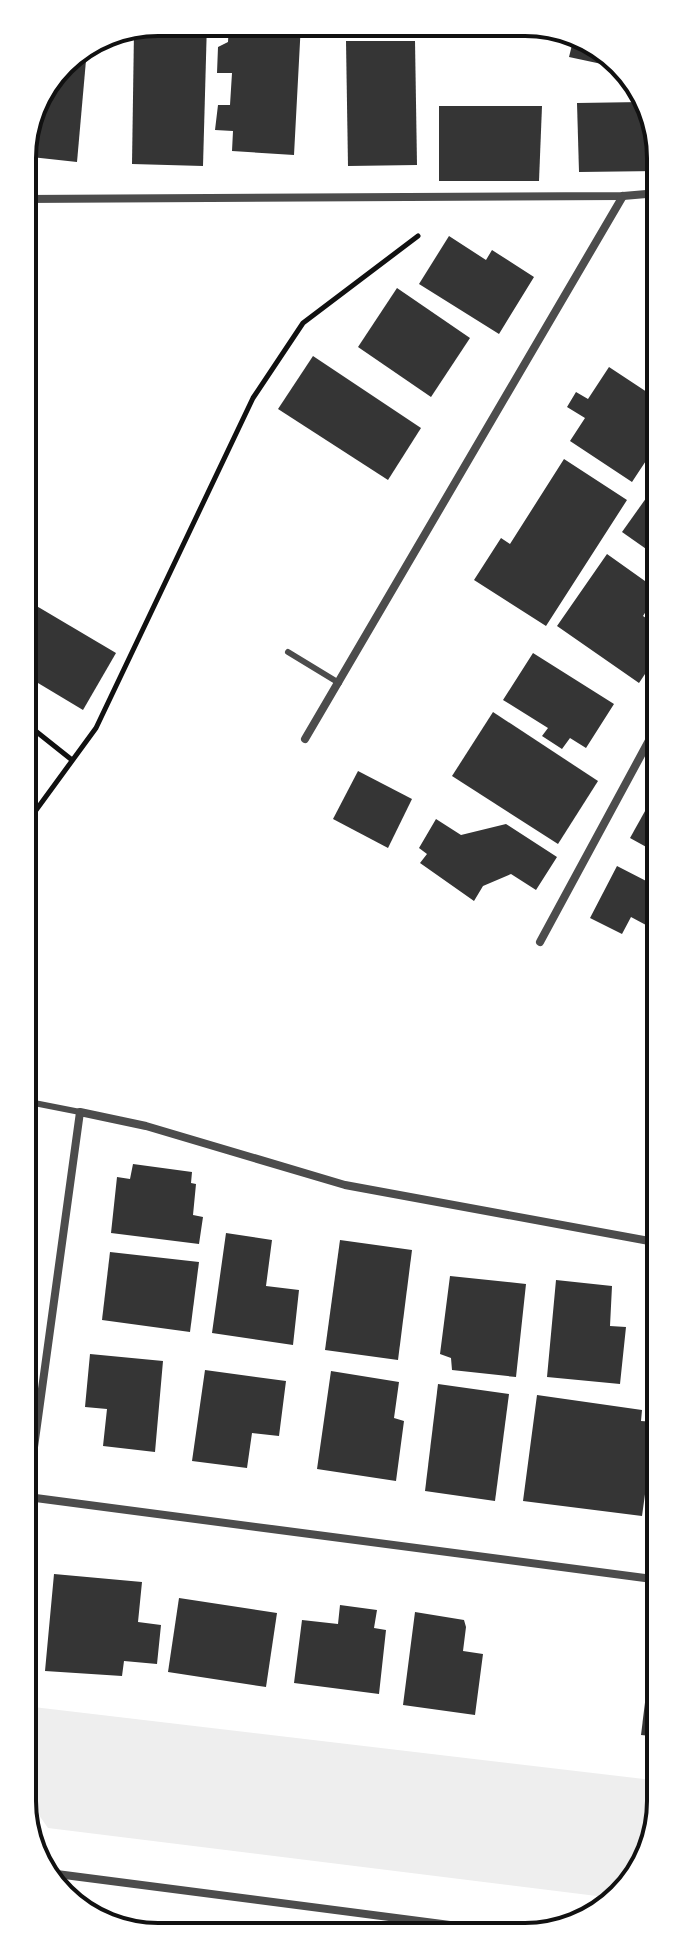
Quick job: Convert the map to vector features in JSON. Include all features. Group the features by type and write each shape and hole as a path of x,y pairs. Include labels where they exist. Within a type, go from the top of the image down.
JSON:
{"street":[{"path":"36,199 647,194"},
{"path":"305,739 623,196"},
{"path":"540,942 647,744"},
{"path":"36,1438 80,1112 146,1126 345,1185 647,1241"},
{"path":"36,1498 647,1578"},
{"path":"62,1875 435,1923"}],"lane":[{"path":"288,652 339,683"},
{"path":"36,1103 80,1112"}],"path":[{"path":"36,810 96,728 253,398 303,323 473,195"},
{"path":"36,731 72,760"}],"shaded area":[{"path":"36,1707 647,1779 645,1825 638,1848 617,1881 601,1896 48,1828 37,1812"}],"building":[{"path":"207,36 203,166 132,164 134,39"},
{"path":"228,36 300,36 294,155 232,151 233,131 215,130 218,105 230,105 232,73 217,73 218,47 228,42"},
{"path":"346,41 415,41 417,165 348,166"},
{"path":"572,46 602,64 569,57"},
{"path":"86,60 77,162 36,158 36,150 40,127 49,104 61,84"},
{"path":"634,102 645,134 647,171 579,172 577,103"},
{"path":"439,106 542,106 539,181 439,181"},
{"path":"449,236 486,260 492,250 534,277 499,334 419,284"},
{"path":"397,288 470,338 431,397 358,347"},
{"path":"313,356 421,428 388,480 278,409"},
{"path":"609,367 647,392 647,459 632,482 570,441 585,418 567,407 576,392 588,399"},
{"path":"564,459 627,500 546,626 474,580 501,538 510,544"},
{"path":"647,497 647,550 622,532"},
{"path":"607,554 647,582 647,610 643,616 647,619 647,671 639,683 557,626"},
{"path":"36,606 116,653 83,710 36,682"},
{"path":"533,653 614,704 586,748 570,738 562,749 542,736 548,728 503,700"},
{"path":"493,712 598,781 558,844 452,776"},
{"path":"358,771 412,799 388,848 333,819"},
{"path":"647,808 647,847 630,838"},
{"path":"436,819 461,835 506,824 557,857 536,890 511,874 483,886 474,901 420,863 427,854 419,848"},
{"path":"617,866 647,881 647,926 631,917 622,934 590,918"},
{"path":"133,1164 192,1172 191,1183 196,1184 193,1215 203,1217 199,1244 111,1233 117,1177 130,1179"},
{"path":"226,1233 272,1240 266,1286 299,1290 293,1345 212,1333"},
{"path":"340,1240 412,1250 398,1360 325,1350"},
{"path":"110,1252 199,1262 190,1332 102,1320"},
{"path":"450,1276 526,1284 516,1377 452,1370 451,1358 440,1354"},
{"path":"556,1280 612,1286 610,1326 626,1327 620,1384 547,1377"},
{"path":"90,1354 163,1361 155,1452 103,1446 107,1409 85,1407"},
{"path":"205,1370 286,1381 279,1436 252,1433 247,1468 192,1461"},
{"path":"331,1371 399,1382 394,1418 404,1421 396,1481 317,1469"},
{"path":"438,1384 509,1394 495,1501 425,1491"},
{"path":"537,1395 642,1410 641,1421 647,1421 647,1480 642,1516 523,1501"},
{"path":"54,1574 142,1582 138,1622 161,1625 157,1664 124,1661 122,1676 45,1671"},
{"path":"179,1598 277,1613 266,1687 168,1672"},
{"path":"340,1605 377,1610 374,1628 386,1630 379,1694 294,1683 302,1620 338,1624"},
{"path":"415,1612 464,1620 463,1651 483,1654 475,1715 403,1705"},
{"path":"647,1686 647,1736 641,1735"}]}
